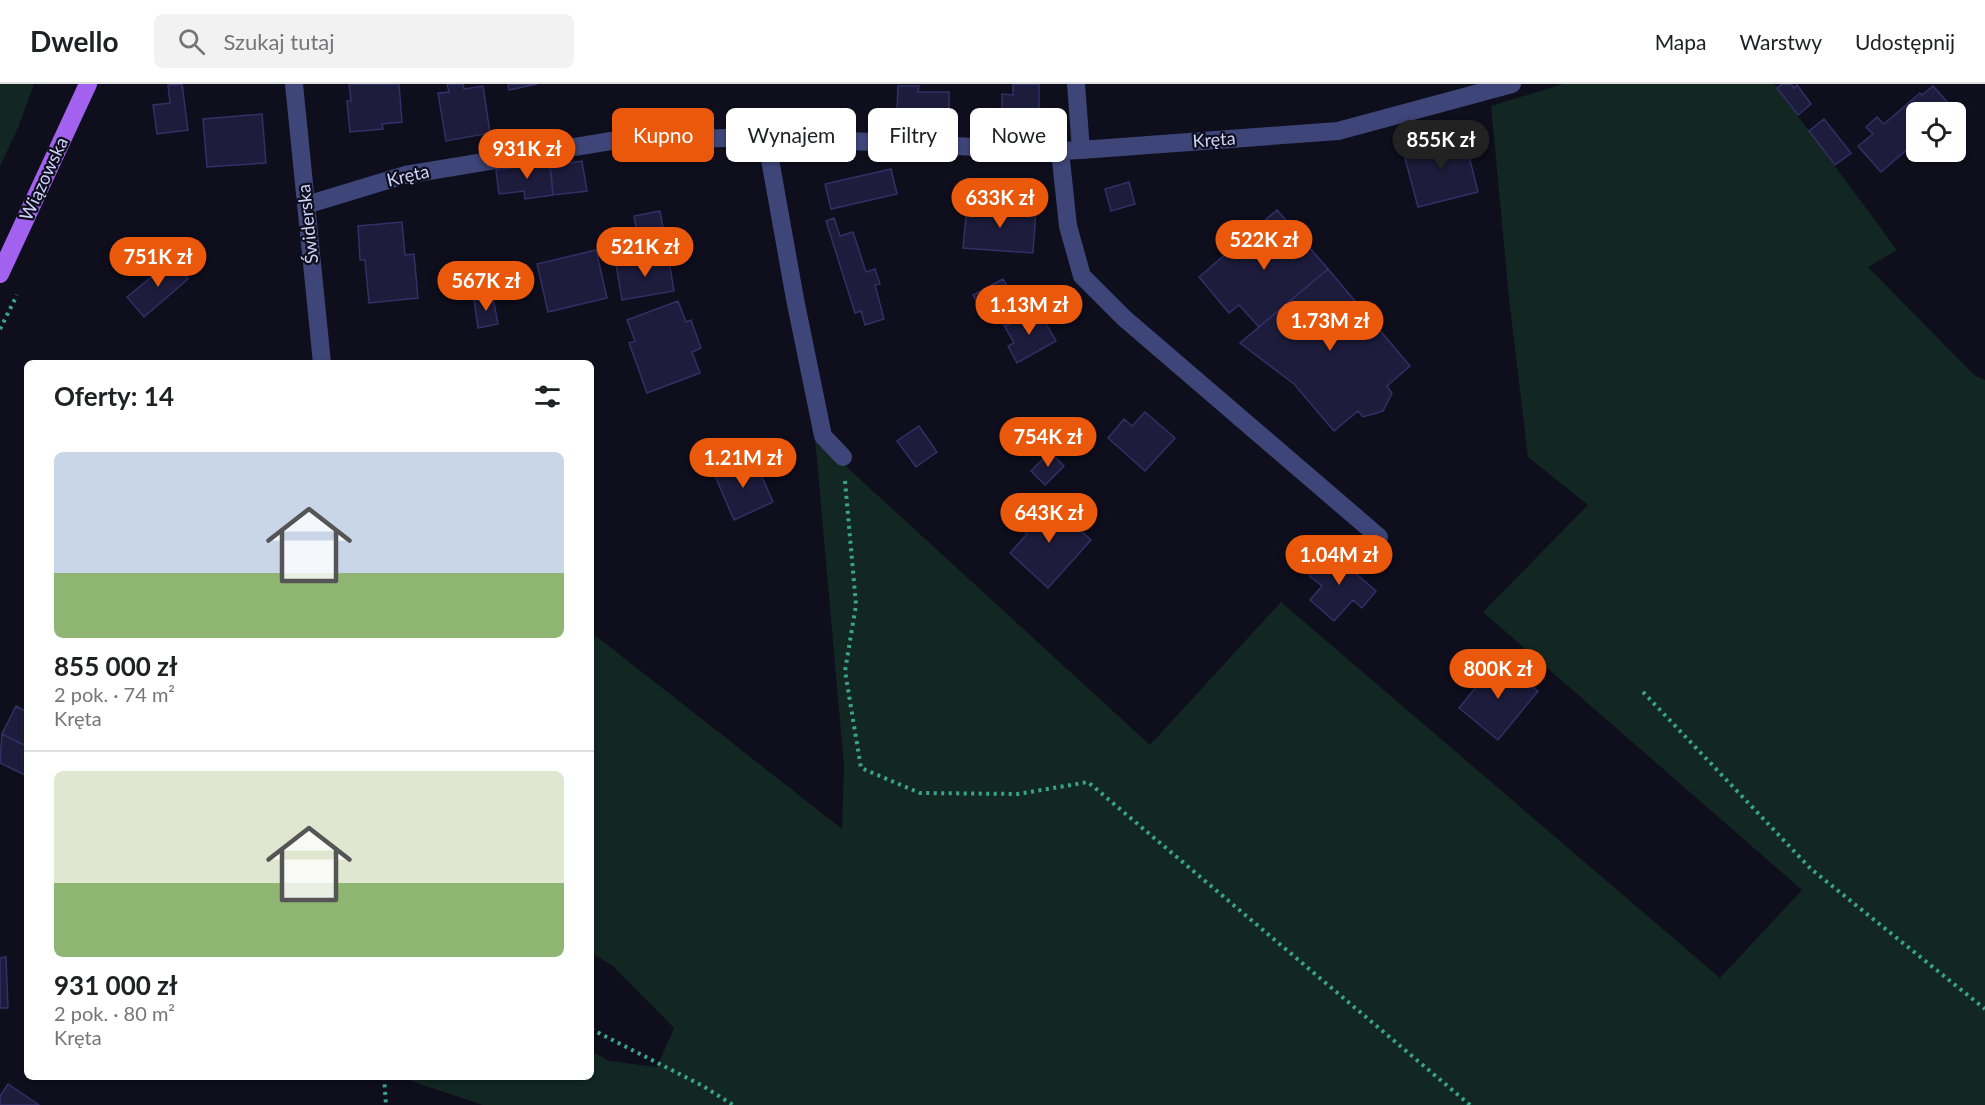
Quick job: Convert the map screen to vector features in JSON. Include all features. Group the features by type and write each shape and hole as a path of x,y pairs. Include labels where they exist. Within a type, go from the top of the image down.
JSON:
{"main road":[{"name":"Wiązowska","path":"0,274 88,84"}],"street":[{"name":"Świderska","path":"294,84 322,360"},
{"path":"1076,84 1081,150"},
{"name":"Kręta","path":"1067,151 1338,131 1512,84"},
{"name":"Kręta","path":"306,205 405,175 564,147 611,141 726,138"},
{"name":"Kręta","path":"856,142 970,147"},
{"path":"770,162 795,299 824,436 843,457"},
{"path":"1061,162 1068,226 1082,276 1124,318 1378,537"}],"path":[{"path":"843,457 856,605 845,670 861,768 920,793 1018,794 1088,782 1470,1105"},
{"path":"1643,692 1811,869 1985,1009"},
{"path":"594,1031 703,1086 733,1105"},
{"path":"384,1080 386,1105"}],"green space":[{"path":"0,84 34,84 18,128 0,166"},
{"path":"1563,84 1774,84 1897,250 1868,267 1974,375 1985,380 1985,1105 483,1105 408,1080 594,1080 594,1053 609,1061 657,1067 674,1028 613,966 594,955 594,634 842,829 844,766 815,438 1150,745 1281,602 1720,978 1802,890 1483,612 1588,505 1528,457 1509,298 1491,106"}],"building":[{"path":"182,84 188,130 157,134 153,105 170,103 168,85"},
{"path":"349,84 399,84 402,122 382,124 383,129 350,132 347,101 351,101"},
{"path":"447,84 463,84 464,89 483,86 490,133 446,141 438,93 449,92"},
{"path":"508,84 537,84 509,90"},
{"path":"1013,84 1039,84 1039,108 1002,108 1002,94 1013,95"},
{"path":"1782,84 1791,84 1794,88 1797,85 1811,104 1798,115 1777,88"},
{"path":"898,86 919,86 918,92 949,92 949,108 897,108"},
{"path":"1933,86 1947,102 1910,102 1920,93 1922,95"},
{"path":"1906,105 1906,150 1881,172 1858,146 1873,134 1866,127 1877,117 1884,124"},
{"path":"262,114 266,163 207,167 203,119"},
{"path":"1824,119 1851,153 1835,165 1809,131"},
{"path":"1464,136 1478,192 1418,207 1403,151"},
{"path":"582,161 587,191 553,195 550,166"},
{"path":"550,162 553,195 525,199 524,191 499,194 496,170"},
{"path":"891,169 897,194 831,209 825,184"},
{"path":"1129,182 1135,204 1111,211 1105,189"},
{"path":"967,204 1036,209 1033,253 963,248"},
{"path":"1277,210 1328,269 1259,327 1239,305 1229,313 1199,277"},
{"path":"660,211 668,255 642,259 634,216"},
{"path":"834,218 840,236 853,232 866,272 875,269 880,284 875,285 884,319 865,325 861,311 855,313 826,221"},
{"path":"402,222 405,255 414,254 418,298 369,303 365,260 360,260 358,226"},
{"path":"596,250 607,298 548,312 537,264"},
{"path":"668,255 674,291 622,300 616,264"},
{"path":"172,260 188,279 144,317 127,297"},
{"path":"1328,269 1410,366 1387,386 1392,393 1383,411 1363,417 1358,411 1334,431 1294,384 1240,343"},
{"path":"1003,279 1024,316 1005,327 994,309 984,314 973,295"},
{"path":"493,297 498,324 478,328 474,300"},
{"path":"678,301 686,322 691,320 701,348 692,352 700,373 647,393 629,343 635,341 627,320"},
{"path":"1037,308 1056,341 1017,363 1008,346 1014,343 1005,327"},
{"path":"1145,412 1175,438 1145,471 1108,438 1124,419 1132,426"},
{"path":"919,426 937,452 916,467 897,441"},
{"path":"1050,452 1064,466 1045,485 1031,471"},
{"path":"732,462 737,472 756,463 773,502 734,520 713,471"},
{"path":"1047,500 1091,540 1048,588 1010,553 1027,534 1021,529"},
{"path":"1332,549 1346,561 1344,563 1376,591 1362,608 1353,600 1334,621 1310,600 1322,586 1309,576"},
{"path":"1499,659 1538,691 1498,740 1459,708"},
{"path":"16,706 24,710 24,745 2,734"},
{"path":"2,734 24,745 24,775 0,763"},
{"path":"6,957 8,1008 0,1008 0,958"},
{"path":"8,1084 39,1105 0,1105 0,1096"}]}
